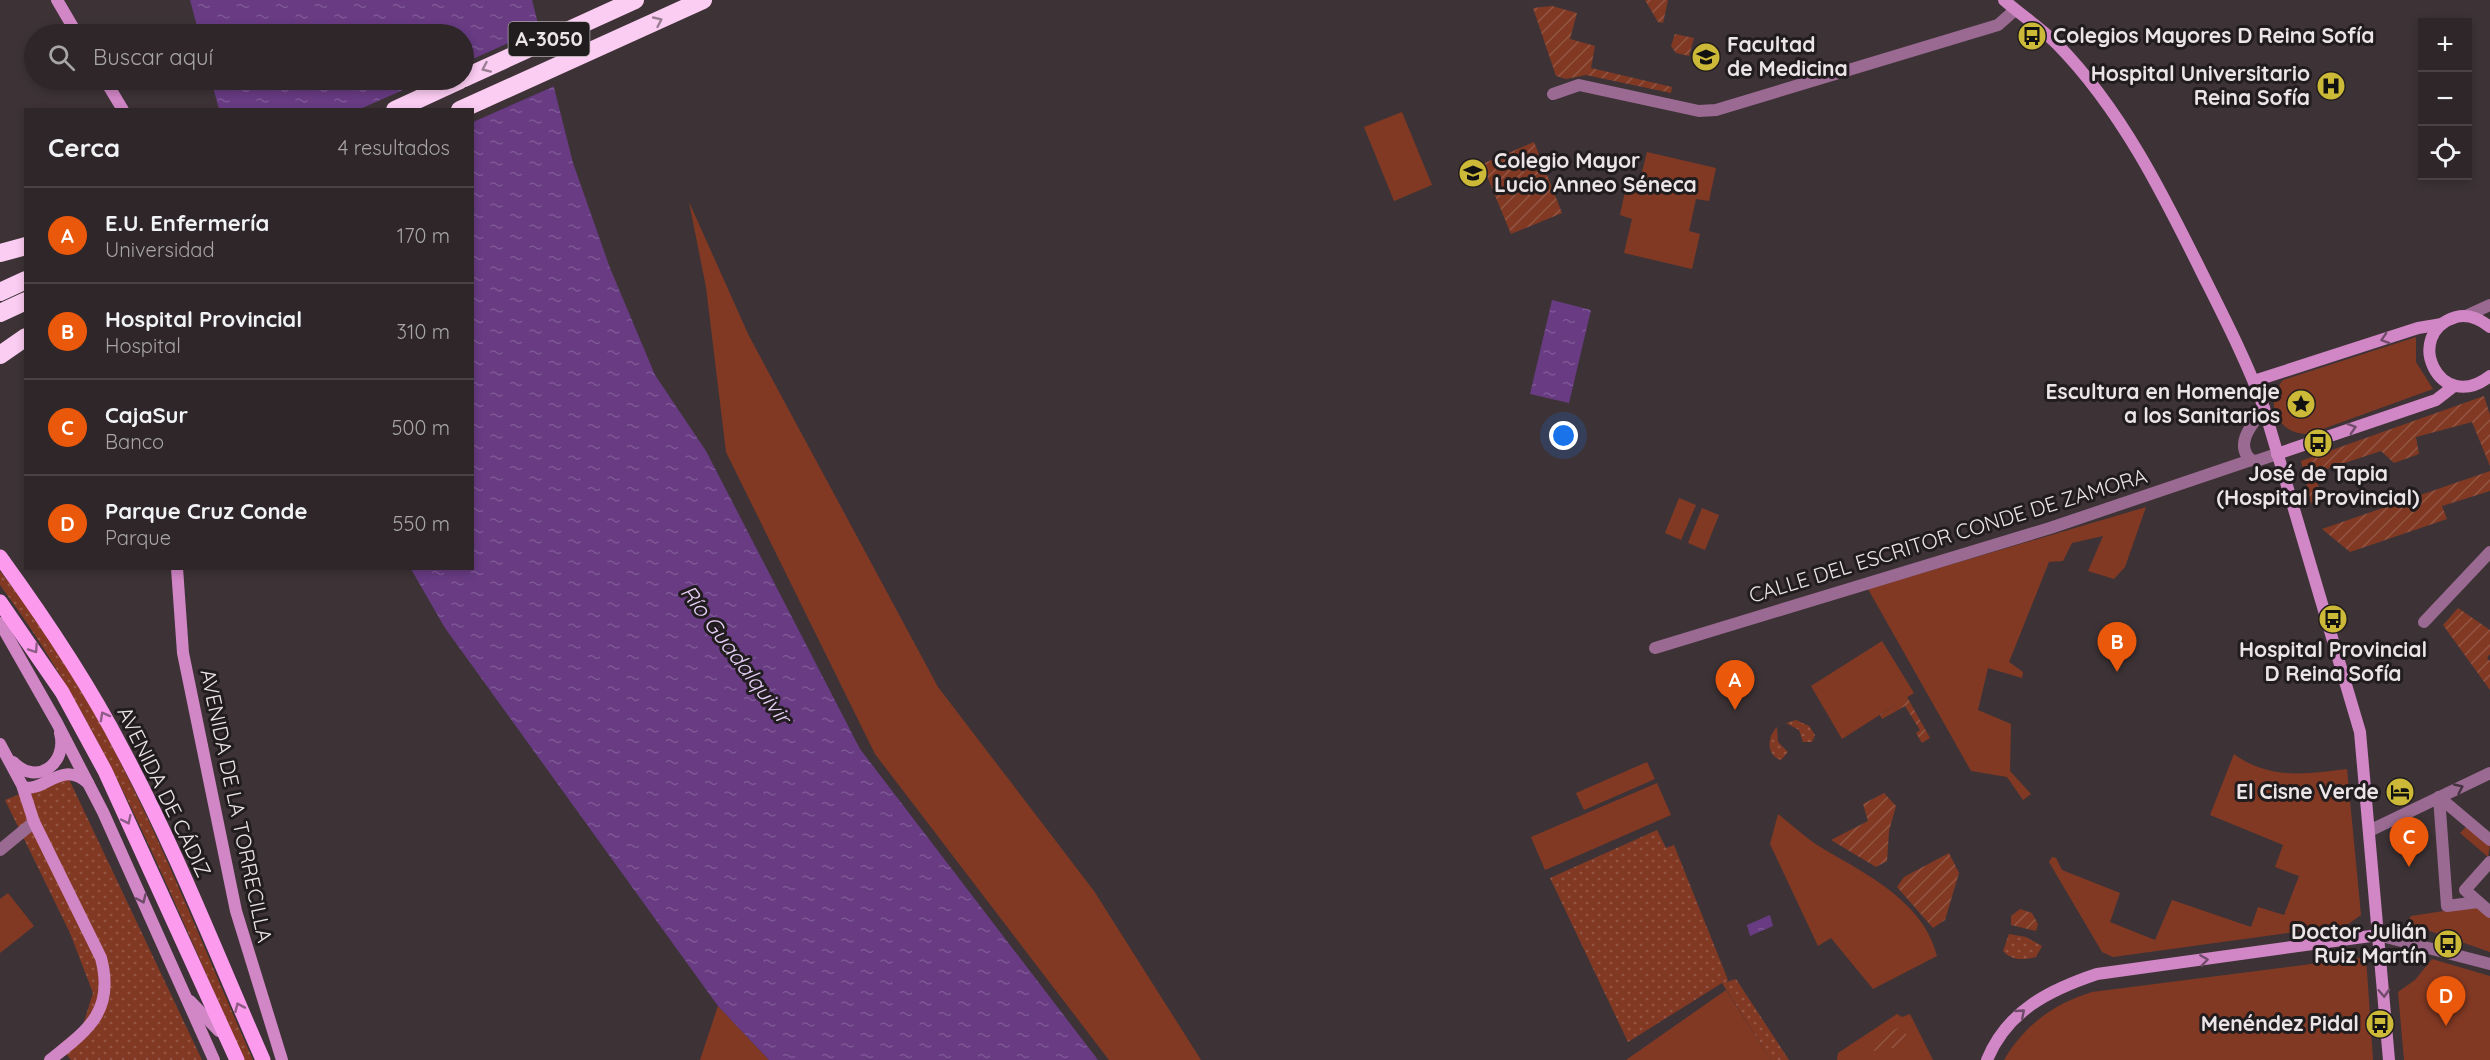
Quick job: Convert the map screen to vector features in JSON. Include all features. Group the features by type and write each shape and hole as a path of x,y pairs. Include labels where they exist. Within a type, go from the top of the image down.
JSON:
{"highway":[{"name":"A-3050","path":"474,74 635,0"},
{"name":"A-3050","path":"464,108 703,0"},
{"name":"A-3050","path":"399,108 438,90"},
{"path":"0,292 24,281"},
{"path":"0,313 24,303"},
{"path":"0,355 24,338"}],"main road":[{"path":"2004,0 2056,43 2116,118 2157,184 2254,381 2264,408 2360,732 2389,1060"},
{"path":"56,2 70,24"},
{"path":"111,90 122,108"},
{"path":"2254,381 2418,328 2442,324 2454,318 2466,316 2483,321 2490,327"},
{"path":"2442,324 2431,339 2430,363 2439,377 2454,386 2473,386 2490,377"},
{"path":"2277,454 2436,400 2454,386"},
{"name":"AVENIDA DE CÁDIZ","path":"0,557 42,614 73,662 123,751 263,1060"},
{"name":"AVENIDA DE LA TORRECILLA","path":"177,570 183,653 242,934 280,1047 282,1060"},
{"path":"0,602 62,692 105,771 237,1060"},
{"path":"0,623 90,784 214,1060"},
{"path":"37,827 34,799 40,778 61,753 61,735 57,723"},
{"path":"0,744 17,766 40,778"},
{"path":"8,756 37,827 101,958 107,985 97,1017 83,1034 50,1060"},
{"path":"22,786 23,778 70,775 80,777 90,784"},
{"path":"1987,1060 1992,1048 2016,1016 2042,995 2097,974 2378,935"},
{"path":"185,996 213,1023 237,1060"}],"street":[{"path":"1553,94 1579,85 1699,111 1716,110 1998,25 2015,10"},
{"path":"2466,316 2490,305"},
{"path":"2251,460 2244,450 2244,439 2264,408"},
{"name":"CALLE DEL ESCRITOR CONDE DE ZAMORA","path":"1655,648 2050,528 2251,460 2261,460 2277,454"},
{"path":"2424,622 2490,552"},
{"path":"2369,831 2490,774"},
{"path":"2439,797 2490,840"},
{"path":"2439,797 2447,906 2478,902"},
{"path":"0,850 37,827"},
{"path":"2490,862 2465,890 2490,912"},
{"path":"2378,935 2490,964"}],"shaded area":[{"path":"1645,0 1668,0 1663,23 1658,22"},
{"path":"1552,6 1577,13 1570,39 1595,46 1591,68 1672,87 1671,93 1586,75 1566,79 1556,76 1533,8"},
{"path":"1675,34 1694,38 1689,56 1676,53 1671,46"},
{"path":"1402,112 1432,185 1394,201 1364,127"},
{"path":"1534,142 1562,213 1511,234 1482,164"},
{"path":"1647,152 1716,168 1709,201 1696,199 1689,231 1700,234 1692,269 1624,253 1632,219 1620,215 1627,182 1639,184"},
{"path":"689,202 749,336 938,687 1094,891 1201,1060 1109,1060 875,754 726,452 706,287"},
{"path":"2416,337 2416,362 2433,389 2309,434 2289,429 2277,416 2274,399 2283,380"},
{"path":"2484,396 2490,415 2490,466 2472,422 2416,437 2419,454 2394,463 2381,451 2314,473 2323,502 2311,503 2301,461"},
{"path":"2490,471 2490,491 2442,506 2447,519 2350,552 2322,529"},
{"path":"1679,498 1696,505 1681,540 1665,533"},
{"path":"2146,507 2125,567 2114,579 2088,571 2103,536 2072,543 2063,561 2049,562 2009,662 2023,672 2022,678 1988,668 1978,710 2011,724 2010,771 2031,794 2023,800 2007,777 1971,771 1868,589"},
{"path":"1702,508 1719,515 1705,550 1688,543"},
{"path":"0,571 41,627 78,685 112,745 171,870 253,1060 244,1060 163,876 105,756 38,640 0,585"},
{"path":"2458,608 2490,630 2490,654 2487,658 2490,661 2490,690 2443,625"},
{"path":"1882,641 1914,693 1842,739 1811,686"},
{"path":"1907,697 1930,738 1922,743 1916,733 1920,730 1905,706 1882,719 1880,715"},
{"path":"1796,720 1809,726 1815,735 1812,742 1803,742 1799,730 1786,723"},
{"path":"1777,727 1778,742 1788,752 1781,760 1773,754 1770,745 1771,736"},
{"path":"2234,754 2261,768 2289,773 2347,769 2361,915 2347,925 2113,957 2102,952 2049,862 2052,857 2056,858 2062,870 2120,893 2110,922 2155,940 2172,900 2251,927 2258,907 2284,915 2299,876 2275,867 2283,845 2210,815"},
{"path":"1647,762 1655,779 1584,810 1576,793"},
{"path":"67,775 202,1060 71,1060 59,1045 83,1025 93,993 70,933 5,800"},
{"path":"1657,783 1671,815 1545,870 1531,837"},
{"path":"1884,793 1896,806 1889,831 1887,861 1876,867 1831,840 1868,821 1863,804"},
{"path":"1778,814 1822,848 1874,879 1907,905 1920,920 1930,937 1937,956 1873,989 1831,938 1818,946 1770,844"},
{"path":"2467,826 2490,845 2488,857 2460,833"},
{"path":"1657,830 1666,848 1674,845 1728,980 1726,982 1736,979 1789,1060 1771,1060 1722,983 1628,1042 1550,878"},
{"path":"1949,853 1959,873 1945,920 1933,928 1897,887 1904,877"},
{"path":"8,893 34,926 0,953 0,899"},
{"path":"2476,906 2490,918 2490,952 2407,923 2411,916"},
{"path":"2020,909 2032,913 2038,924 2036,931 2011,925 2011,916"},
{"path":"2009,934 2026,937 2042,946 2036,957 2018,959 2006,954 2003,951"},
{"path":"2366,957 2373,1060 2004,1060 2021,1036 2041,1017 2065,1003 2092,992"},
{"path":"2432,959 2490,976 2490,1060 2404,1060 2398,992 2415,980"},
{"path":"1726,990 1771,1060 1626,1060"},
{"path":"718,1006 769,1060 700,1060"},
{"path":"1897,1014 1902,1017 1910,1014 1933,1060 1837,1060 1838,1053"},
{"path":"1902,1026 1910,1042 1895,1050 1888,1045 1874,1051 1869,1042"}],"water":[{"name":"Río Guadalquivir","path":"190,0 532,0 573,163 610,268 655,375 706,451 860,749 1098,1060 769,1060 718,1006 445,628 412,570 474,570 474,108 219,108 214,90 474,90 474,24 196,24"},
{"path":"1552,300 1591,310 1569,403 1530,394"},
{"path":"1770,915 1773,926 1750,936 1747,925"}],"pier":[{"path":"542,28 557,85 474,122 474,108 362,108 403,90 474,90 474,59"}],"place":[{"name":"Colegios Mayores D Reina Sofía","path":"2032,36"},
{"name":"Facultad de Medicina","path":"1706,57"},
{"name":"Hospital Universitario Reina Sofía","path":"2331,86"},
{"name":"Colegio Mayor Lucio Anneo Séneca","path":"1473,173"},
{"name":"Escultura en Homenaje a los Sanitarios","path":"2301,404"},
{"name":"José de Tapia (Hospital Provincial)","path":"2318,443"},
{"name":"Hospital Provincial D Reina Sofía","path":"2333,619"},
{"name":"Hospital Provincial","path":"2117,672"},
{"name":"E.U. Enfermería","path":"1735,710"},
{"name":"El Cisne Verde","path":"2400,792"},
{"name":"CajaSur","path":"2409,867"},
{"name":"Doctor Julián Ruiz Martín","path":"2448,944"},
{"name":"Menéndez Pidal","path":"2380,1024"},
{"name":"Parque Cruz Conde","path":"2446,1026"}]}
